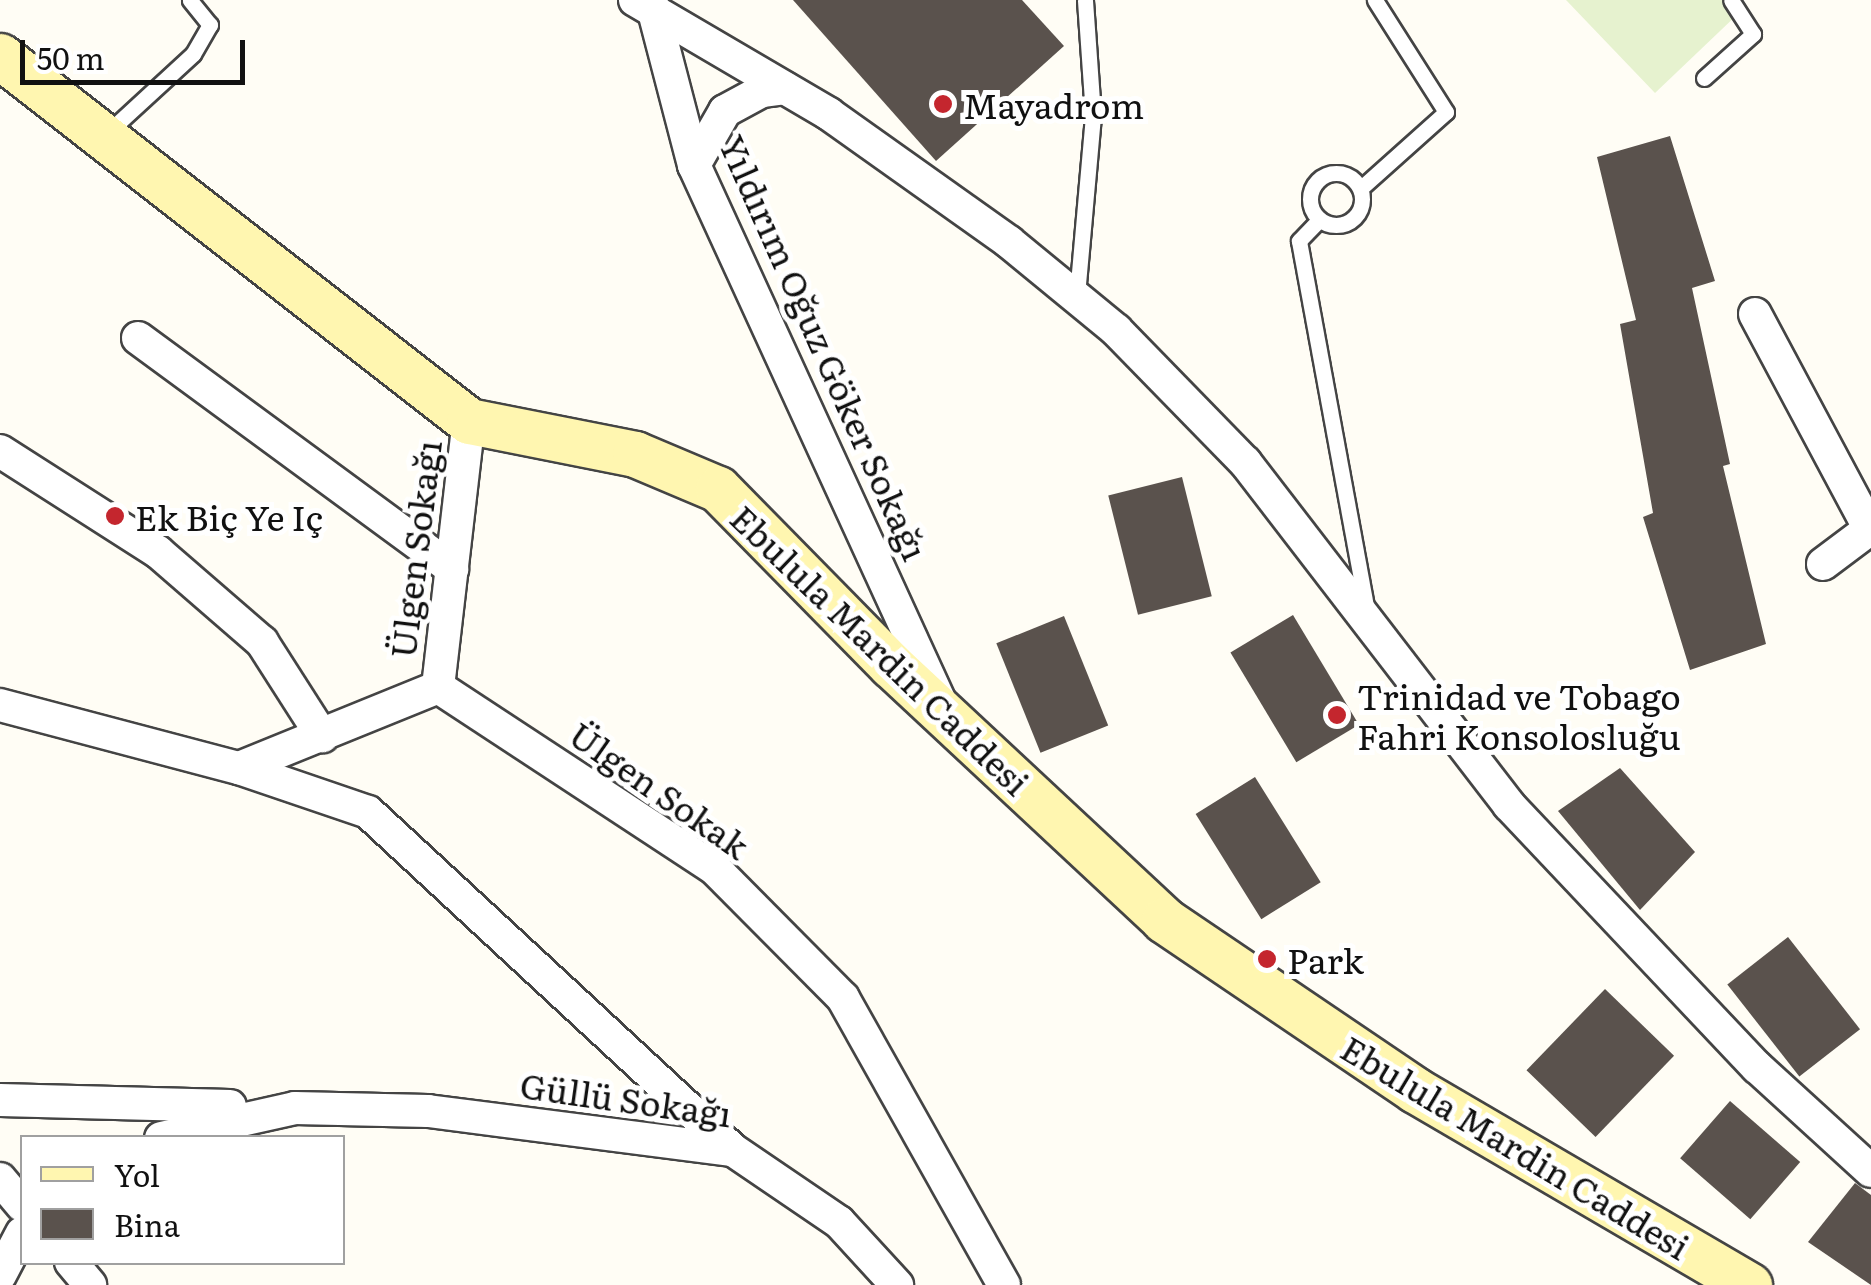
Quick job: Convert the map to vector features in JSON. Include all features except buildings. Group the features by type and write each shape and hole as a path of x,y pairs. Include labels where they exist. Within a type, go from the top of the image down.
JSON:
{"street":[{"path":"646,4 785,88 1009,242 1076,298 1245,462 1368,614 1508,805 1758,1067 1871,1171"},
{"name":"Yıldırım Oğuz Göker Sokağı","path":"646,4 694,165 948,719"},
{"name":"Ebulula Mardin Caddesi","path":"0,56 469,420 634,454 718,490 948,719 1164,920 1414,1090 1749,1285"},
{"path":"694,165 725,111 785,88"},
{"path":"1755,314 1870,528 1823,564"},
{"path":"138,338 452,570"},
{"name":"Ülgen Sokağı","path":"438,687 469,420"},
{"path":"0,451 158,552 262,642 322,736"},
{"path":"239,768 438,687"},
{"name":"Ülgen Sokak","path":"438,687 714,868 842,998 1004,1285"},
{"path":"0,705 239,768 368,812 733,1150"},
{"name":"Güllü Sokağı","path":"0,1100 428,1111 733,1150 839,1222 897,1285"},
{"name":"Güllü Sokağı","path":"174,1135 296,1108"},
{"path":"0,1179 20,1203"},
{"path":"0,1275 20,1237"},
{"path":"73,1265 90,1285"}],"lane":[{"path":"104,136 193,54 210,25 190,0"},
{"path":"1076,298 1093,115 1085,0"},
{"path":"1360,188 1347,174 1328,173 1313,185 1309,204 1319,220 1332,226 1358,215 1360,188 1446,112 1375,0"},
{"path":"1704,78 1754,34 1731,0"},
{"path":"1319,220 1299,241 1368,614"}],"green space":[{"path":"1566,0 1730,0 1741,11 1655,93"}],"place":[{"name":"Mayadrom","path":"943,104"},
{"name":"Ek Biç Ye Iç","path":"115,516"},
{"name":"Trinidad ve Tobago Fahri Konsolosluğu","path":"1337,715"},
{"name":"Park","path":"1267,959"}]}
